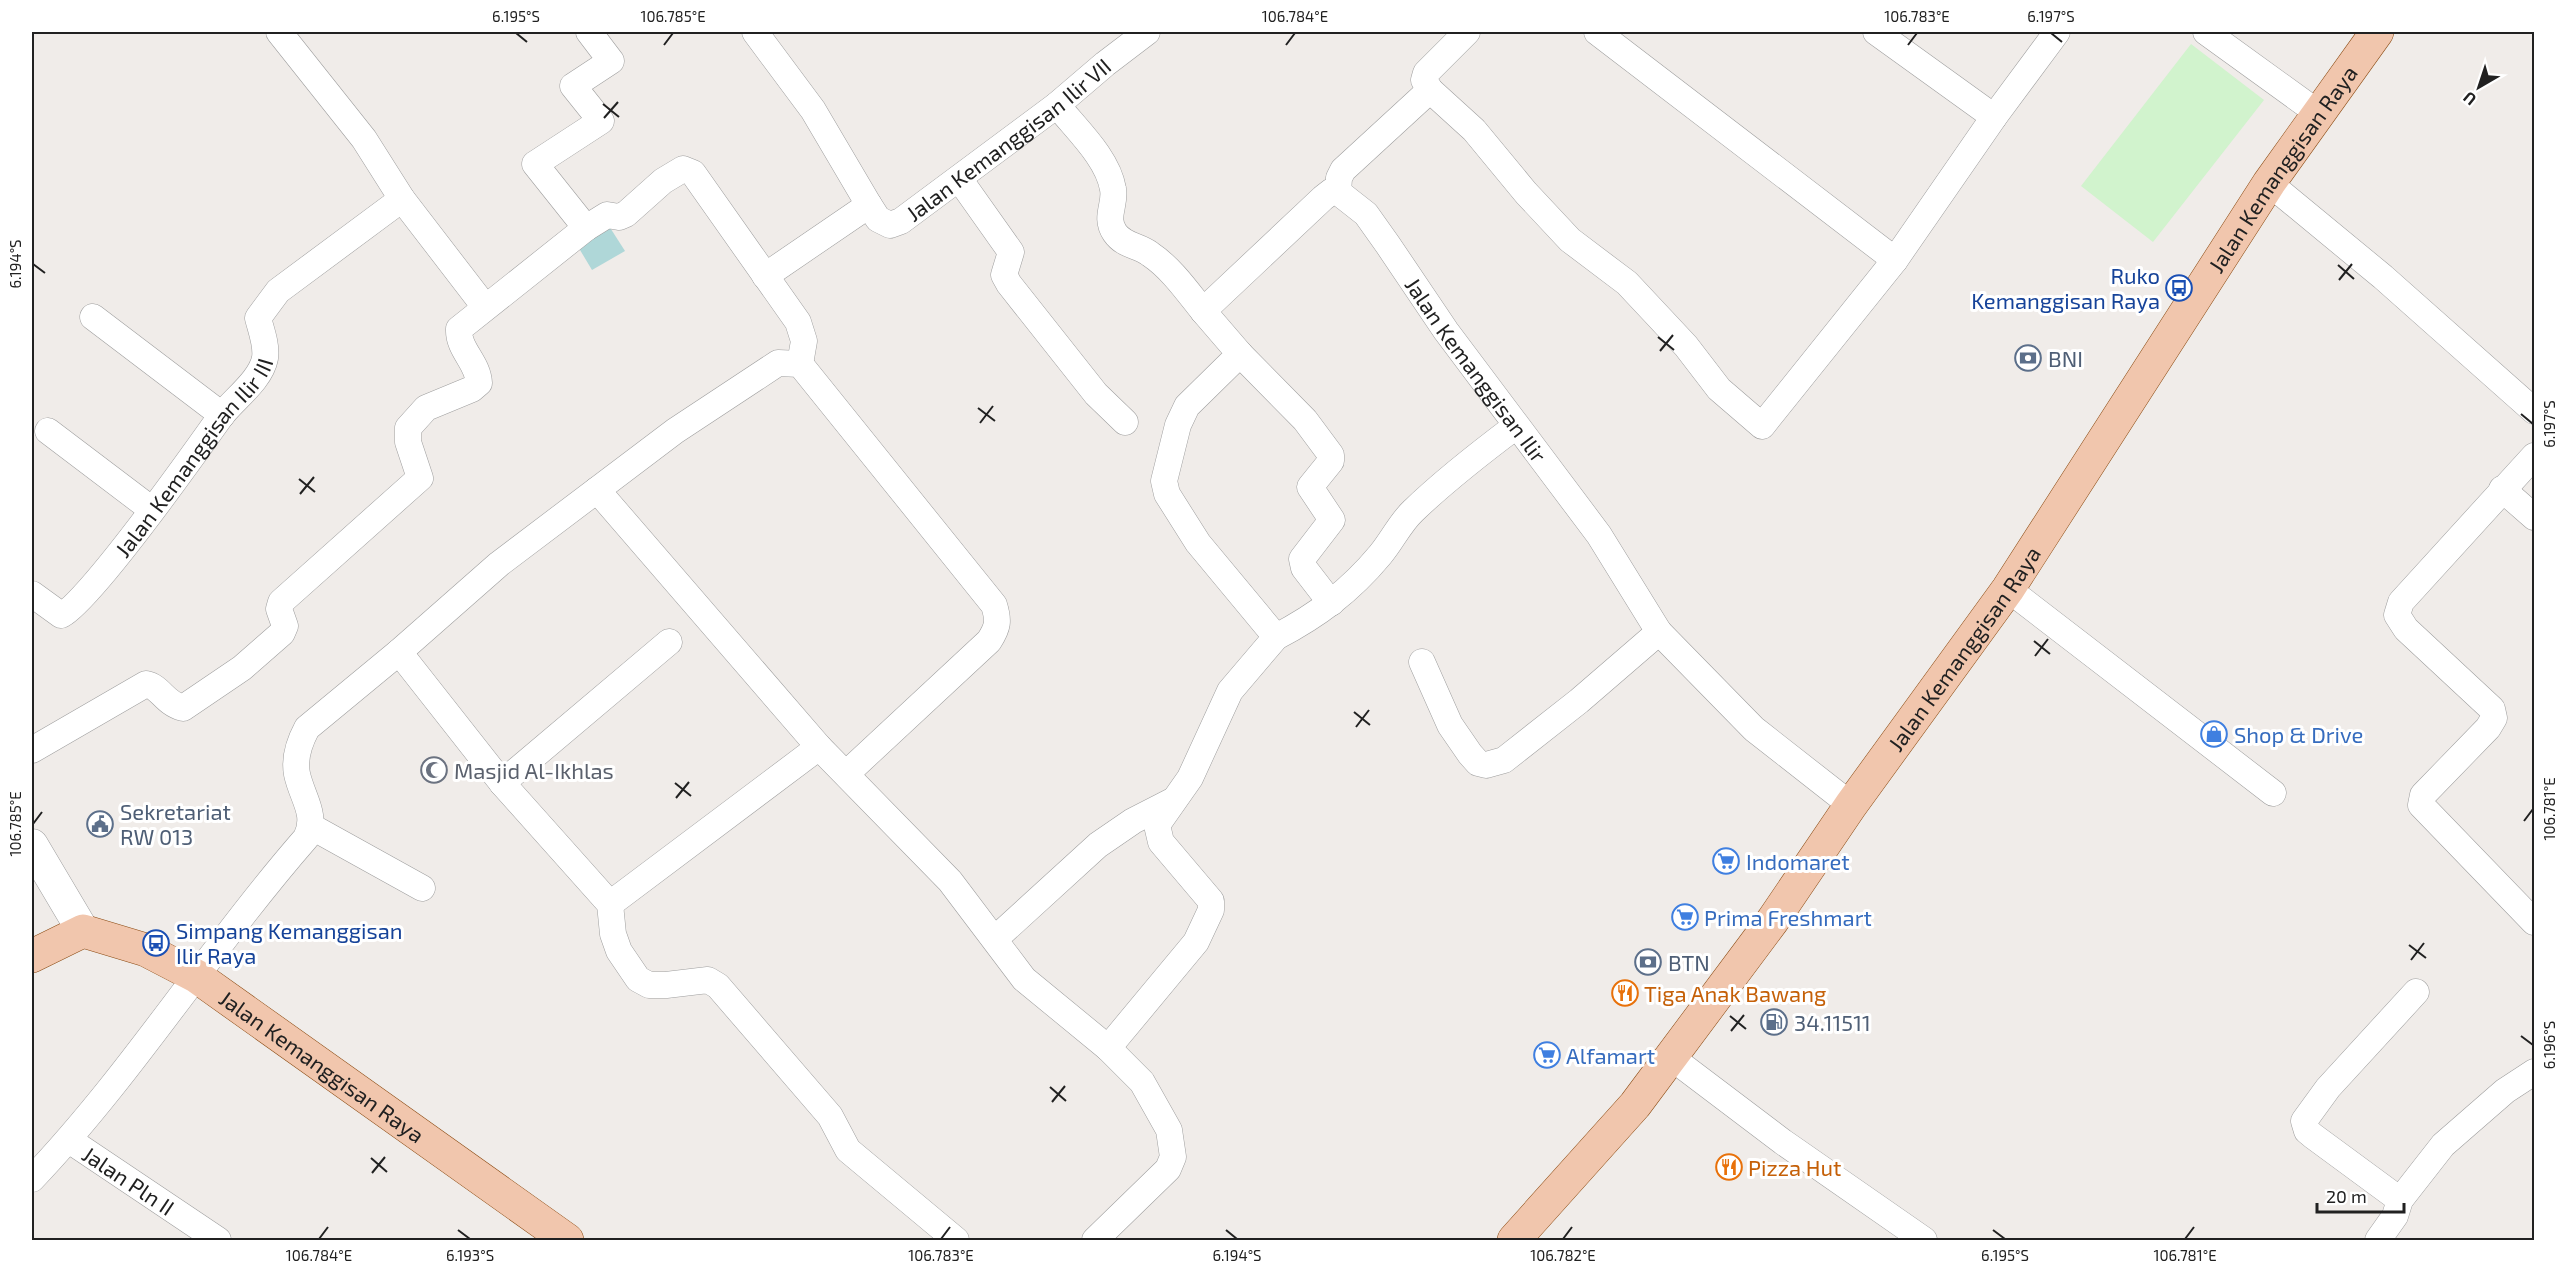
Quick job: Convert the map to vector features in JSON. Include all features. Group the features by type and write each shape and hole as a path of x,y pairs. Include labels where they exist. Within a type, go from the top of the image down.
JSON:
{"main road":[{"name":"Jalan Kemanggisan Raya","path":"1514,1240 1635,1105 1773,920 1851,806 2008,589 2269,183 2377,32"},
{"name":"Jalan Kemanggisan Raya","path":"83,931 146,950 196,976 567,1240"},
{"path":"32,956 83,931"}],"street":[{"path":"279,32 363,138 402,199 485,307"},
{"path":"586,228 534,164 601,121 573,86 611,61 589,32"},
{"name":"Jalan Kemanggisan Ilir VII","path":"755,32 813,110 878,219 890,225 901,221 960,180 1147,32"},
{"path":"1467,32 1426,73 1424,80 1430,90 1474,130 1526,193 1570,240 1639,295 1686,346 1719,389 1760,425 1765,424 1895,260 1994,117 2057,32"},
{"path":"1597,32 1895,260"},
{"path":"1876,32 1994,117"},
{"path":"2206,32 2318,113"},
{"path":"1203,311 1323,198 1332,191 1338,192 1339,178 1343,170 1430,90"},
{"path":"1057,105 1101,161 1110,180 1114,191 1109,219 1114,232 1124,243 1151,254 1172,273 1240,354 1305,420 1331,455 1331,461 1310,487 1332,520 1302,559 1302,563 1331,603"},
{"path":"32,750 146,684 153,685 170,705 183,708 242,668 282,633 285,626 279,609 281,602 420,478 407,435 413,421 426,408 472,389 479,383 478,372 463,347 459,329 586,228 607,215 619,217 626,214 673,173 689,169 698,178 798,322 804,341 800,364"},
{"path":"960,180 1011,252 1004,275 1009,284 1096,394 1125,422"},
{"path":"2269,183 2383,277 2535,411"},
{"name":"Jalan Kemanggisan Ilir","path":"1338,192 1366,214 1516,426 1599,535 1659,632 1754,729 1851,806"},
{"name":"Jalan Kemanggisan Ilir III","path":"32,594 55,612 61,615 67,613 103,573 222,415 258,374 265,358 258,318 278,291 402,199"},
{"name":"Jalan Kemanggisan Ilir VII","path":"765,276 869,206"},
{"path":"93,317 222,415"},
{"path":"1240,354 1187,406 1172,445 1164,481 1167,494 1198,543 1276,637"},
{"path":"32,1179 69,1140 252,900 306,838 312,827 311,813 297,773 299,742 307,728 399,652 499,564 675,431 778,363 800,364 994,605 998,618 997,628 988,641 846,774"},
{"path":"1108,1048 1196,942 1212,907 1211,901 1161,842 1157,833 1157,825 1190,778 1230,691 1276,637 1313,618 1331,603 1378,558 1410,513 1454,473 1516,426"},
{"path":"48,431 152,509"},
{"path":"2531,909 2421,805 2423,795 2488,728 2494,718 2492,709 2406,629 2397,615 2401,602 2502,489 2535,456"},
{"path":"2502,489 2535,517"},
{"path":"597,490 819,747 950,881 1024,979 1108,1048 1142,1082 1169,1130 1173,1157 1168,1169 1095,1240"},
{"path":"2008,589 2273,793"},
{"path":"1422,662 1450,725 1478,763 1486,765 1504,760 1579,701 1659,632"},
{"path":"502,783 669,642"},
{"path":"399,652 502,783 610,904 613,934 619,951 638,979 649,985 708,980 718,986 830,1116 848,1150 956,1240"},
{"path":"610,904 819,747"},
{"path":"995,939 1098,845 1133,821 1172,801"},
{"path":"312,827 422,888"},
{"path":"32,845 83,931"},
{"path":"2400,1200 2313,1136 2307,1131 2304,1121 2328,1088 2416,992"},
{"path":"1671,1058 1783,1142 1924,1240"},
{"path":"2378,1240 2395,1216 2400,1200 2443,1145 2505,1091 2535,1072"},
{"name":"Jalan Pln II","path":"69,1140 218,1240"}],"green space":[{"path":"2191,44 2264,100 2153,242 2081,186"}],"water":[{"path":"609,226 625,251 592,270 577,245"}],"place":[{"name":"Ruko Kemanggisan Raya","path":"2179,288"},
{"name":"BNI","path":"2028,358"},
{"name":"Shop & Drive","path":"2214,734"},
{"name":"Masjid Al-Ikhlas","path":"434,770"},
{"name":"Sekretariat RW 013","path":"100,824"},
{"name":"Indomaret","path":"1726,861"},
{"name":"Prima Freshmart","path":"1685,917"},
{"name":"Simpang Kemanggisan Ilir Raya","path":"156,943"},
{"name":"BTN","path":"1648,962"},
{"name":"Tiga Anak Bawang","path":"1625,993"},
{"name":"34.11511","path":"1774,1022"},
{"name":"Alfamart","path":"1547,1055"},
{"name":"Pizza Hut","path":"1729,1167"}]}
